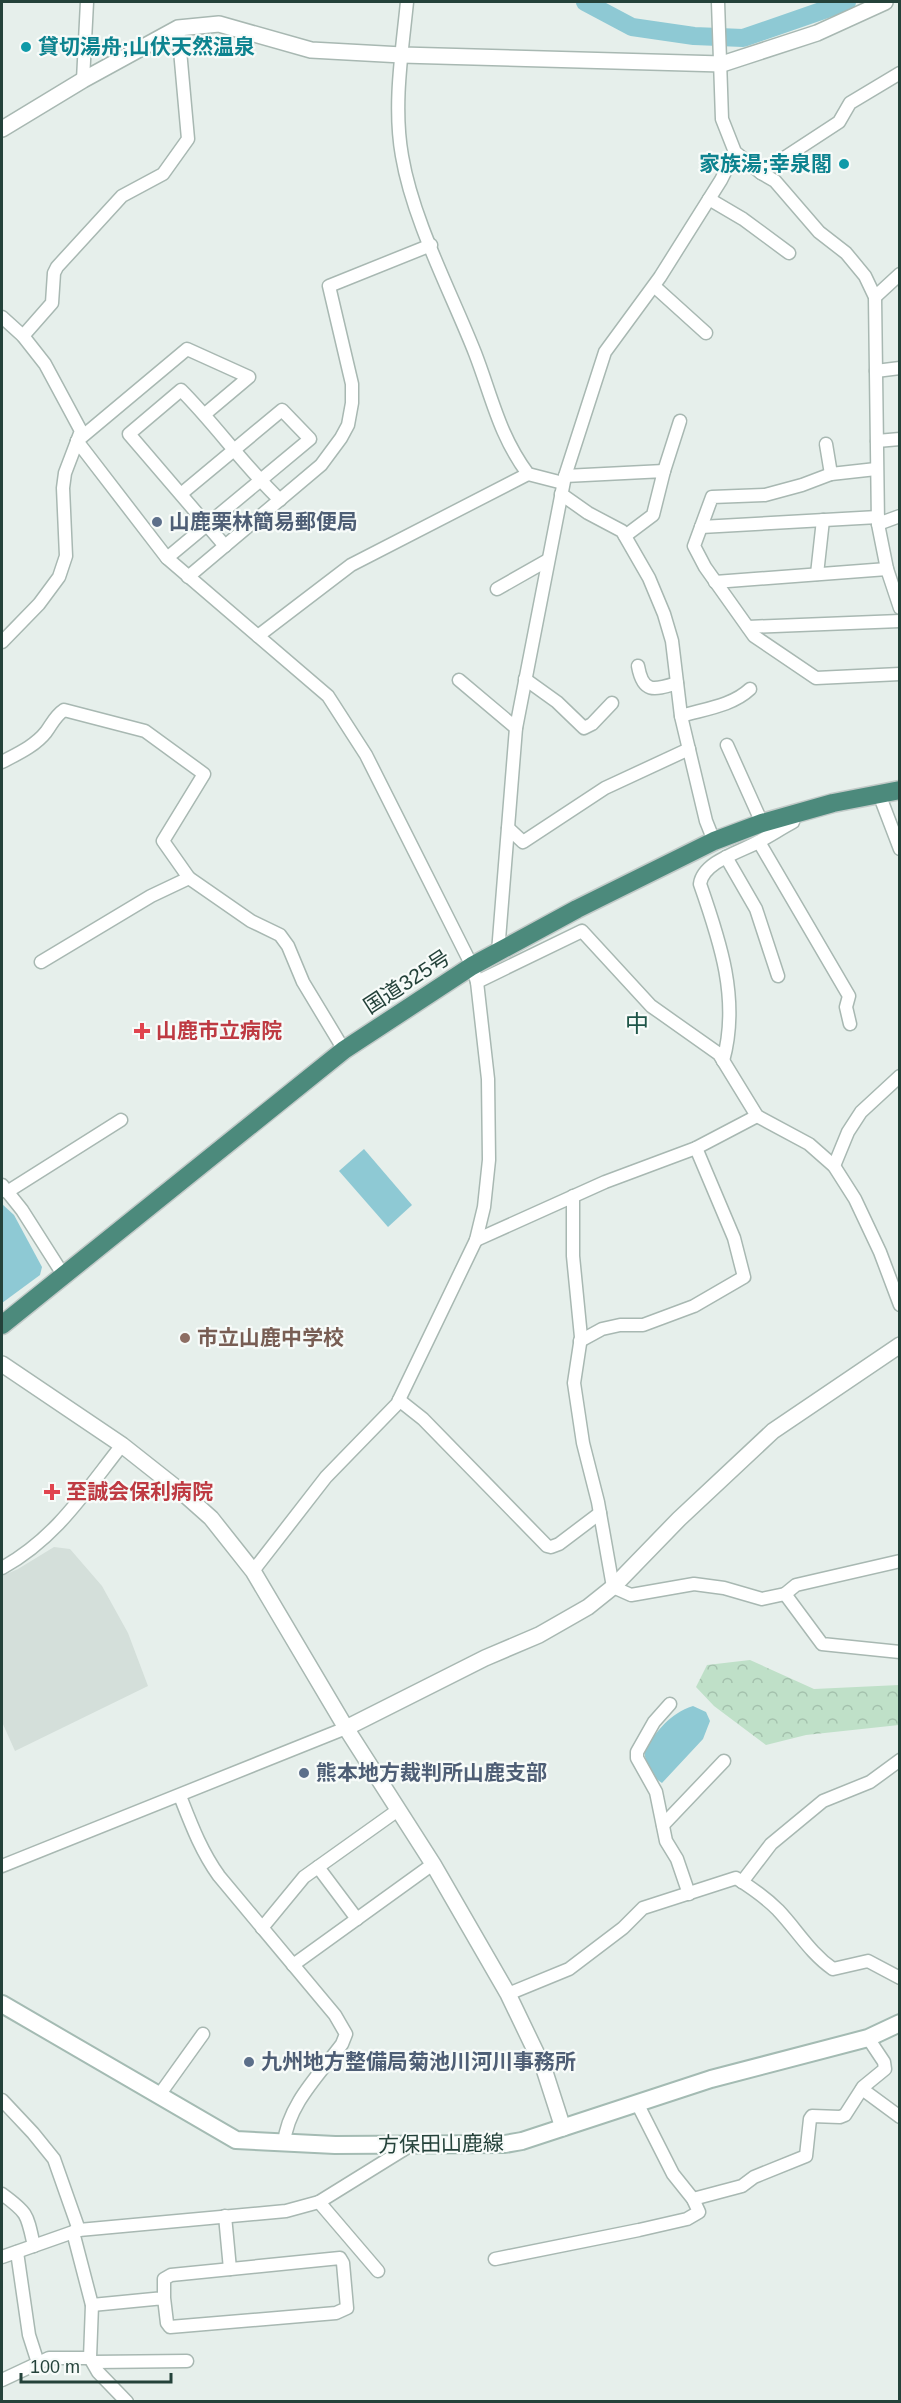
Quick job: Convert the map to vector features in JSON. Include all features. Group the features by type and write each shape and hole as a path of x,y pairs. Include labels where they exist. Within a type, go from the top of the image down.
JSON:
{"highway":[{"name":"国道325号","path":"2,1325 344,1050 475,974 498,952 577,909 714,841 762,823 833,803 900,790"}],"main road":[{"name":"方保田山鹿線","path":"2,2004 236,2140 284,2143 411,2145 505,2144 522,2141 711,2079 868,2038 900,2023"}],"street":[{"path":"82,80 87,2"},
{"path":"406,2 398,117 402,156 411,194 475,354 506,441 528,474 563,484 656,470 664,471"},
{"path":"718,2 722,64 722,119 735,152 761,173 776,181 819,232 846,254 865,276 875,297 878,520 887,569 900,608"},
{"path":"2,129 82,80 178,28 219,24 311,50 402,55 722,64 817,33 885,2"},
{"path":"23,336 51,303 54,273 57,267 122,196 163,174 186,145 188,139 178,28"},
{"path":"761,173 839,122 850,103 900,73"},
{"path":"498,952 516,728 563,484 605,352 654,286 709,199 735,152"},
{"path":"709,199 743,219 789,253"},
{"path":"188,577 321,465 348,424 352,403 352,384 329,286 431,245"},
{"path":"875,297 900,274"},
{"path":"654,286 706,333"},
{"path":"2,317 23,336 45,364 81,431 65,473 63,488 66,556 59,577 39,604 2,642"},
{"path":"77,441 187,350 249,376 205,414"},
{"path":"876,371 900,368"},
{"path":"225,546 129,434 181,390 205,414 232,450 280,500"},
{"path":"167,558 310,439 282,410 181,494"},
{"path":"625,536 653,515 680,422"},
{"path":"876,441 900,439"},
{"path":"77,441 167,558 328,696 360,745 475,974 488,1079 489,1160 484,1207 476,1240 399,1400 326,1477 253,1571"},
{"path":"826,444 831,474"},
{"path":"876,470 831,474 765,495 712,497 694,546 715,582 754,636 816,678 900,674"},
{"path":"258,636 351,565 528,474"},
{"path":"563,484 588,513 622,531 649,578 672,641 681,716 706,821 714,841"},
{"path":"701,527 823,520 878,520 900,516"},
{"path":"817,574 823,520"},
{"path":"497,588 548,560"},
{"path":"715,582 887,569"},
{"path":"748,627 900,621"},
{"path":"638,666 640,677 647,687 656,689 677,683"},
{"path":"525,679 557,702 584,728 592,724 612,702"},
{"path":"459,680 516,728"},
{"path":"681,716 729,703 743,696 750,688"},
{"path":"2,762 45,734 58,714 64,710 145,731 204,774 163,841 189,878 251,921 280,935 288,946 303,982 344,1050"},
{"path":"727,745 762,823"},
{"path":"508,828 523,842 605,788 689,749"},
{"path":"879,794 900,849"},
{"path":"723,1061 729,1040 730,993 717,930 700,884 704,873 726,857 759,842 793,822 795,814"},
{"path":"759,842 849,996 846,1007 850,1024"},
{"path":"726,857 756,909 778,976"},
{"path":"41,962 151,896 189,878"},
{"path":"475,974 582,931 651,1006 719,1054 756,1116 809,1144 834,1166 855,1199 880,1252 900,1305"},
{"path":"834,1166 848,1132 861,1112 900,1076"},
{"path":"476,1240 573,1196 696,1148 756,1116"},
{"path":"64,1276 4,1188 121,1120"},
{"path":"580,1341 602,1329 620,1325 643,1325 694,1306 744,1277 734,1238 696,1148"},
{"path":"573,1196 573,1256 580,1341 574,1383 583,1443 600,1513 613,1587"},
{"path":"2,1866 346,1728 484,1658 539,1635 588,1607 613,1587 679,1519 773,1431 900,1345"},
{"path":"2,1364 122,1445 211,1518 253,1571 346,1728 433,1864 508,1994 544,2069 563,2128"},
{"path":"399,1400 423,1419 547,1546 559,1544 600,1513"},
{"path":"2,1568 27,1552 55,1529 122,1445"},
{"path":"613,1587 631,1595 694,1584 724,1588 762,1599 785,1593 796,1585 900,1561"},
{"path":"785,1593 822,1644 900,1652"},
{"path":"670,1704 654,1722 637,1752 637,1758 656,1792 666,1841 677,1859 689,1894"},
{"path":"742,1882 771,1844 823,1801 870,1782 900,1760"},
{"path":"663,1825 724,1761"},
{"path":"180,1796 205,1856 219,1876 335,2015 346,2034 342,2044 301,2098 286,2126 284,2143"},
{"path":"262,1928 304,1877 398,1810"},
{"path":"293,1965 433,1864"},
{"path":"318,1868 357,1919"},
{"path":"508,1994 569,1969 623,1928 643,1908 736,1878 756,1890 779,1911 803,1941 822,1961 833,1968 868,1961 900,1978"},
{"path":"160,2094 202,2034"},
{"path":"693,2199 742,2186 754,2177 806,2156 812,2116 840,2117 845,2115 862,2089 885,2069 884,2062 868,2038"},
{"path":"862,2089 900,2117"},
{"path":"2,2100 54,2159 76,2231 92,2305 91,2360 98,2372 127,2402"},
{"path":"495,2259 687,2219 699,2212 693,2199 673,2174 637,2103"},
{"path":"2,2258 76,2231 286,2211 319,2202 411,2145"},
{"path":"2,2194 23,2210 28,2218 34,2246"},
{"path":"319,2202 378,2271"},
{"path":"225,2216 230,2269"},
{"path":"17,2252 28,2335 38,2363"},
{"path":"340,2258 343,2263 347,2308 336,2313 171,2327 166,2324 164,2298 164,2279 171,2275 340,2258"},
{"path":"92,2305 164,2298"},
{"path":"2,2380 49,2358 187,2361"}],"shaded area":[{"path":"54,1547 70,1549 102,1586 128,1633 148,1686 15,1751 2,1722 2,1576"}],"green space":[{"path":"750,1660 814,1689 899,1685 899,1725 806,1735 766,1745 714,1706 696,1687 707,1665"}],"water":[{"path":"364,1149 412,1205 388,1227 339,1171"},
{"path":"2,1204 14,1215 42,1267 40,1275 2,1303"},
{"path":"693,1706 706,1712 710,1721 703,1739 662,1783 649,1769 644,1750 659,1729 671,1718"}],"waterway":[{"path":"585,2 632,27 694,36 743,38 847,2"}],"place":[{"name":"貸切湯舟;山伏天然温泉","path":"26,47"},
{"name":"家族湯;幸泉閣","path":"844,164"},
{"name":"山鹿栗林簡易郵便局","path":"157,522"},
{"name":"山鹿市立病院","path":"142,1031"},
{"name":"市立山鹿中学校","path":"185,1338"},
{"name":"至誠会保利病院","path":"52,1492"},
{"name":"熊本地方裁判所山鹿支部","path":"304,1773"},
{"name":"九州地方整備局菊池川河川事務所","path":"249,2062"}],"district":[{"name":"中","path":"637,1024"}]}
